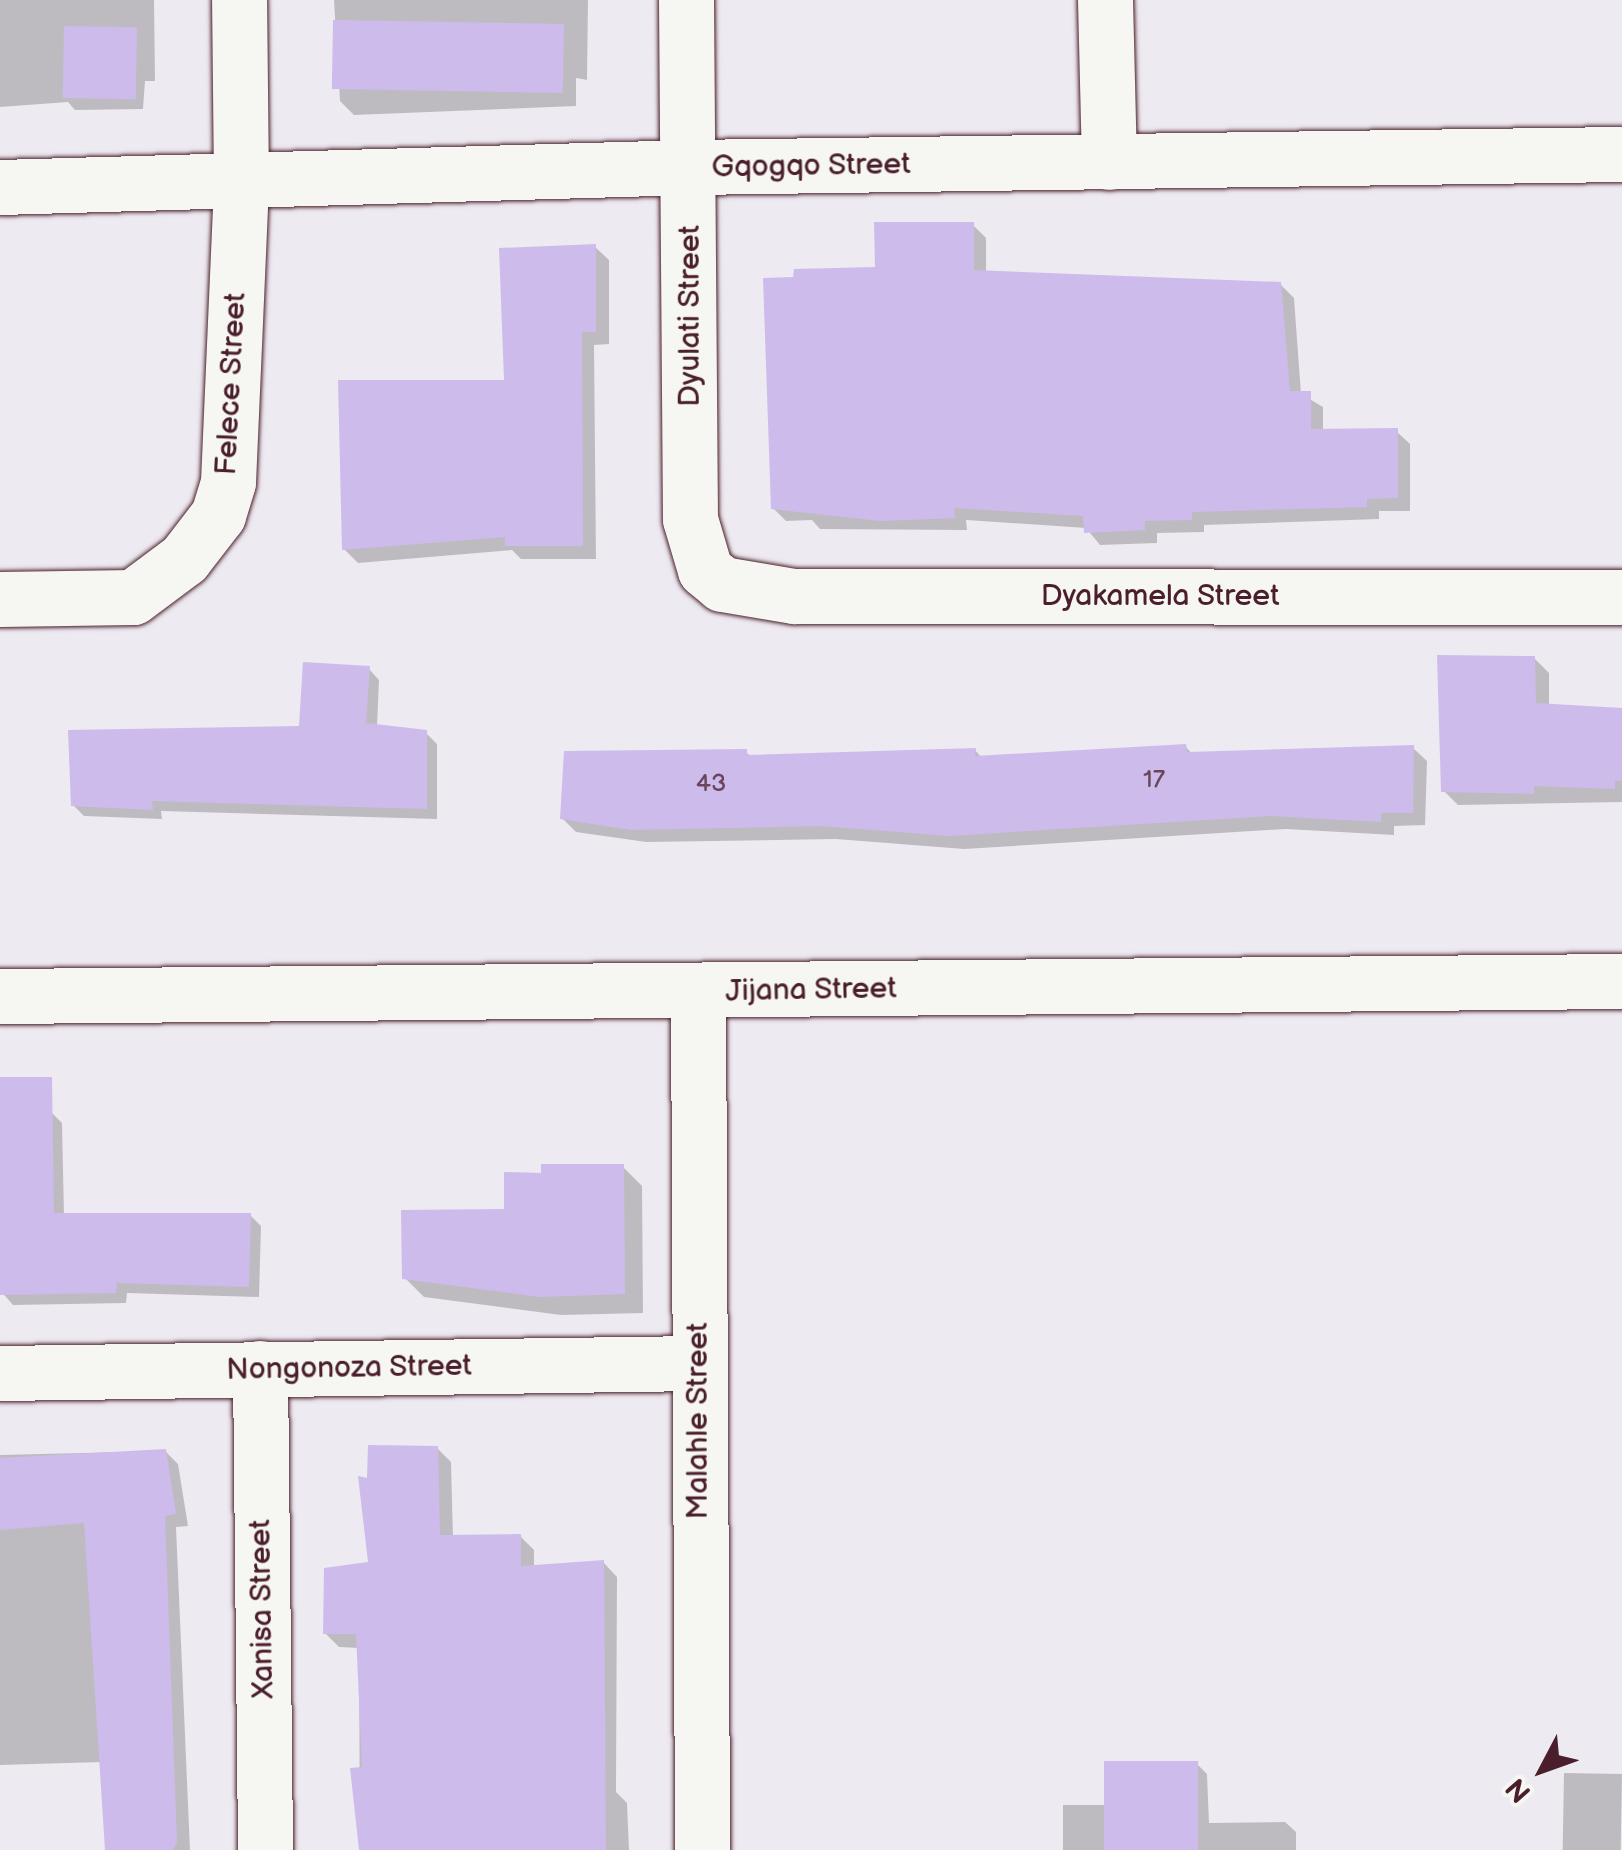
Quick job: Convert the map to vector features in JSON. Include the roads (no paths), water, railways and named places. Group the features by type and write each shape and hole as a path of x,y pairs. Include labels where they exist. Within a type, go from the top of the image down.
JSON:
{"street":[{"name":"Felece Street","path":"0,599 133,596 184,559 218,515 228,482 241,184 239,0"},
{"name":"Dyulati Street","path":"686,0 690,520 705,570"},
{"path":"1105,0 1108,162"},
{"name":"Gqogqo Street","path":"0,188 241,184 690,167 1622,154"},
{"name":"Dyakamela Street","path":"705,570 742,592 794,596 1622,596"},
{"name":"Jijana Street","path":"0,996 1622,980"},
{"name":"Malahle Street","path":"698,991 702,1850"},
{"name":"Nongonoza Street","path":"0,1373 698,1363"},
{"name":"Xanisa Street","path":"260,1368 265,1850"}]}
